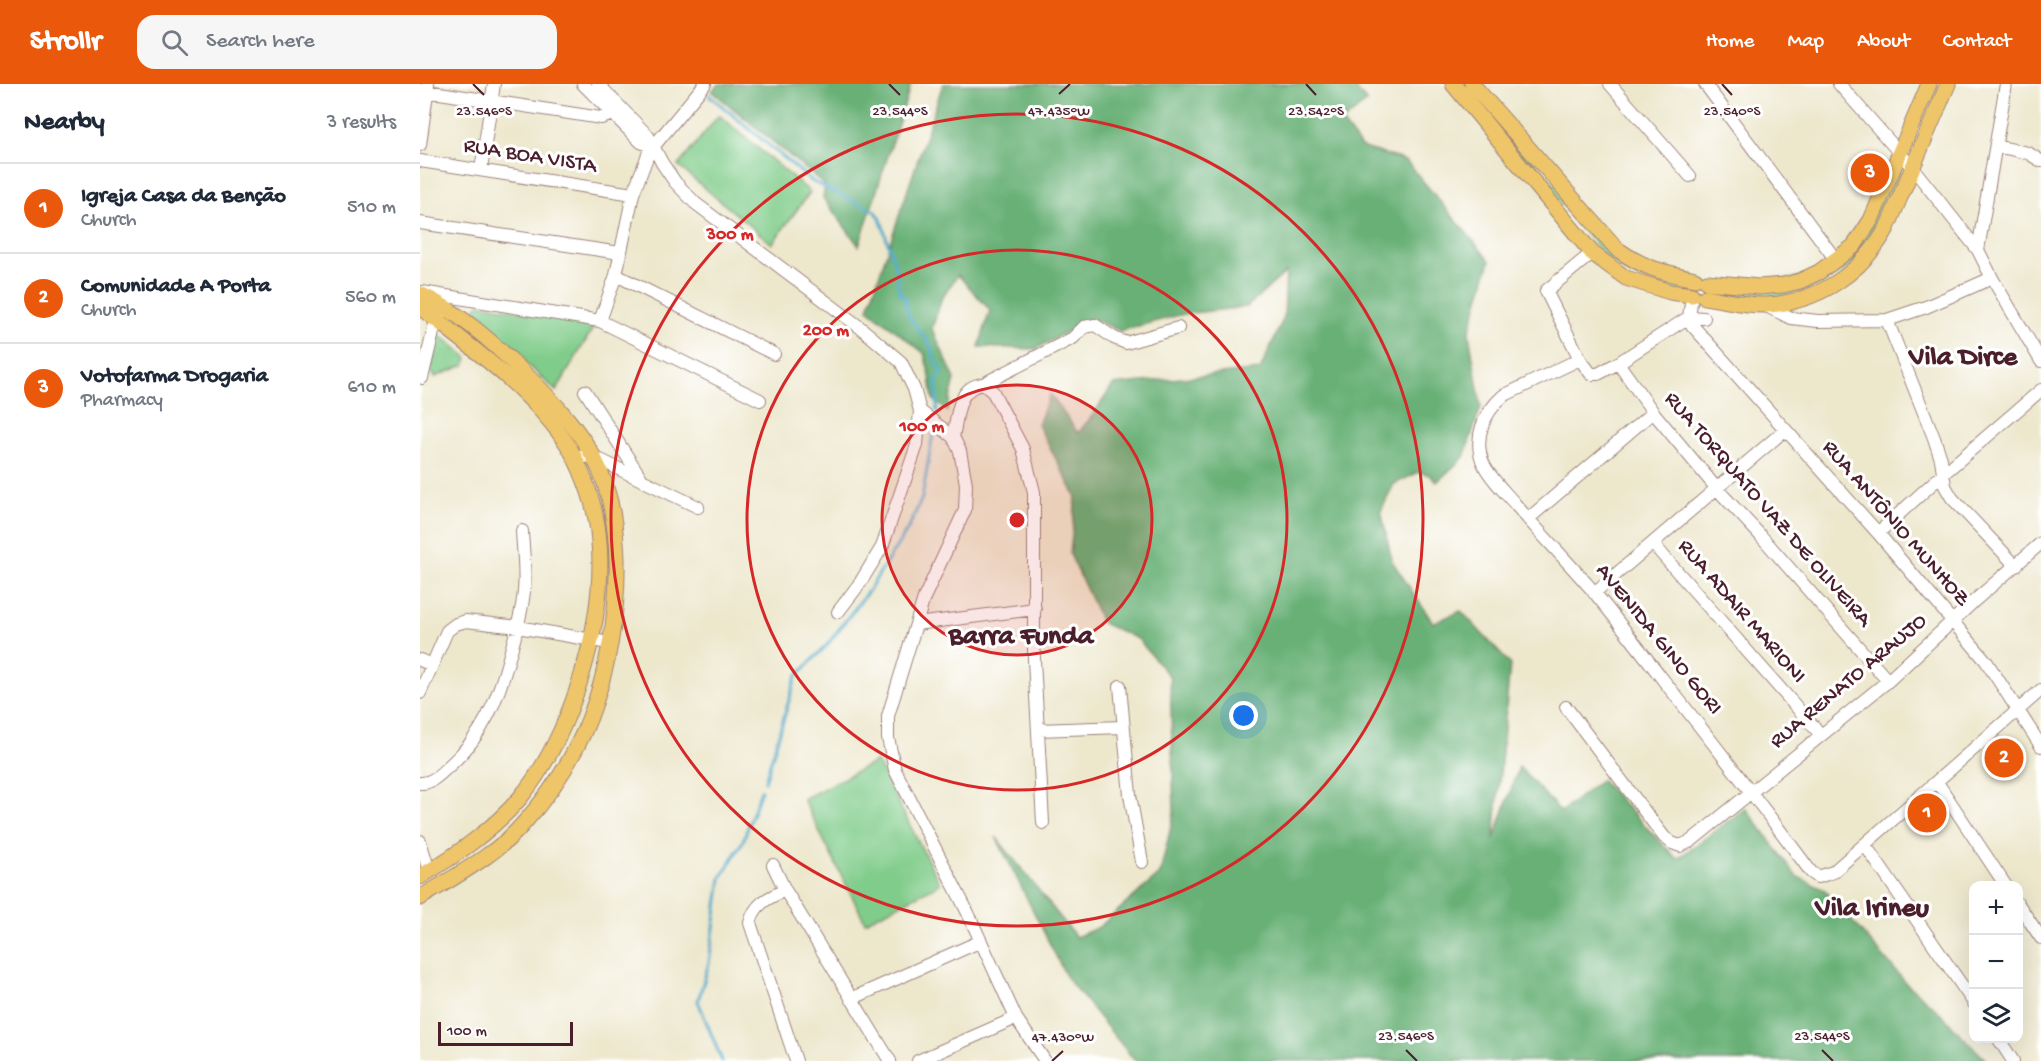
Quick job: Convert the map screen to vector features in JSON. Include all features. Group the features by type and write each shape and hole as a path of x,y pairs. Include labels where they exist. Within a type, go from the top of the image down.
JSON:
{"main road":[{"path":"1453,84 1502,130 1617,249 1653,270 1700,288 1764,305 1803,299 1830,286 1867,258 1887,228 1948,84"},
{"path":"1472,84 1502,130 1592,253 1626,278 1670,292 1700,288 1780,286 1800,281 1819,272 1854,246 1864,234 1929,84"},
{"path":"420,293 446,307 499,349 553,401 594,457 612,506 618,557 615,600 605,671 576,750 555,783 522,825 503,844 420,898"},
{"path":"420,308 488,361 543,413 573,456 592,503 599,542 596,600 584,669 553,749 535,778 505,814 489,829 425,874"},
{"path":"596,600 615,600"}],"street":[{"path":"481,171 494,84"},
{"path":"584,84 617,111"},
{"path":"598,84 641,142 653,147 675,182 695,203 861,328 901,362 914,389 920,411 917,445 882,547 860,583 838,612"},
{"path":"600,321 616,276 633,194 650,152 705,84"},
{"path":"1610,84 1690,176"},
{"path":"1705,84 1836,260"},
{"path":"1839,84 1900,152 1978,250 2041,361"},
{"path":"1978,250 2006,84"},
{"path":"420,145 425,88 490,101 601,118 617,111"},
{"path":"1996,146 2028,153 2041,161"},
{"name":"RUA BOA VISTA","path":"420,161 633,194"},
{"path":"420,223 620,253"},
{"path":"1592,253 1546,291 1580,359 1588,372 1594,375 1618,363 1689,317 1700,288"},
{"path":"616,276 774,354"},
{"path":"1764,305 1791,318 1818,321 1887,321 1926,307 1992,278"},
{"path":"1700,288 1706,339"},
{"path":"420,293 600,321 760,400"},
{"path":"1803,299 1806,319"},
{"path":"421,377 436,320 446,307"},
{"path":"1689,317 1704,318"},
{"name":"RUA ANTÔNIO MUNHOZ","path":"1689,317 1691,324 1878,533 1986,661 2041,746"},
{"path":"1887,321 1934,438 1941,459 1945,486 1953,498 2016,566"},
{"path":"953,436 962,396 971,387 983,384 1073,338 1084,327 1095,325 1126,343 1178,328"},
{"name":"AVENIDA GINO GORI","path":"1580,359 1503,396 1492,405 1479,435 1484,465 1528,519 1594,593 1811,872 1818,877 1833,872 1865,845"},
{"name":"RUA TORQUATO VAZ DE OLIVEIRA","path":"1618,363 1653,412 1717,489 1888,681"},
{"path":"983,384 993,392 1023,449 1034,492 1034,660 1043,823"},
{"path":"1878,533 2041,390"},
{"path":"585,391 642,479"},
{"path":"920,411 953,436 960,451 966,484 965,510 924,598 888,716 888,738 896,770 981,941 1016,1018 1045,1061"},
{"path":"1528,519 1653,412"},
{"path":"1594,593 1785,430"},
{"path":"573,456 594,457 698,507"},
{"path":"420,783 427,783 437,777 462,755 476,738 502,684 519,627 524,590 522,531"},
{"name":"RUA RENATO ARAUJO","path":"1566,707 1664,837 1680,846 1691,841 1888,681 2041,543"},
{"name":"RUA ADAIR MARIONI","path":"1653,544 1821,735"},
{"path":"916,624 1035,609"},
{"path":"420,693 447,631 456,624 466,621 519,627 609,643"},
{"path":"420,660 432,665"},
{"path":"1120,686 1130,795 1142,862"},
{"path":"1969,996 1865,845 2041,690"},
{"path":"1038,730 1123,727"},
{"path":"1937,782 2003,881"},
{"path":"420,842 425,874"},
{"path":"773,864 784,890 890,1061"},
{"path":"784,890 760,903 752,913 750,922 796,1061"},
{"path":"2023,910 2041,938"},
{"path":"851,999 981,941"},
{"path":"918,1061 1016,1018"},
{"path":"2001,1043 2013,1061"}],"green space":[{"path":"719,84 911,84 859,246 823,198 825,185 712,91"},
{"path":"943,84 1352,84 1367,102 1342,122 1361,147 1406,161 1490,261 1469,333 1481,407 1464,457 1437,482 1430,475 1419,472 1394,484 1381,511 1392,561 1433,623 1461,611 1510,664 1494,839 1519,767 1561,812 1601,780 1677,859 1746,808 1796,876 1825,890 1907,984 1933,1006 1987,1061 1135,1061 1067,978 996,837 1076,937 1099,927 1160,874 1174,813 1170,677 1138,639 1102,623 1070,554 1076,497 1038,425 1050,394 1078,433 1113,385 1260,370 1284,317 1286,272 1247,307 1183,314 1120,331 1091,318 1036,349 979,347 990,310 958,275 942,297 932,329 955,379 947,411 933,399 924,353 868,309"},
{"path":"719,115 810,192 772,244 678,166"},
{"path":"1508,134 1610,250 1682,282 1681,291 1628,273 1605,256 1505,136"},
{"path":"1899,171 1902,174 1896,192 1885,220 1875,237 1861,256 1837,275 1810,289 1781,297 1750,298 1721,294 1718,291 1829,272"},
{"path":"479,304 596,323 556,391 482,323 485,319 475,309"},
{"path":"439,336 467,357 465,365 435,377 431,372 436,340"},
{"path":"877,761 940,884 865,922 803,799"}],"waterway":[{"path":"709,95 813,182 873,210 880,217 897,272 899,291 906,300 907,313 927,339 933,351 935,363 940,366 941,375 936,379 937,411"},
{"path":"765,781 796,677 827,645 869,590 909,527 922,498 934,428"},
{"path":"722,1061 698,1001 709,963 721,878 743,841 761,790"}],"place":[{"name":"Votofarma Drogaria","path":"1870,173"},
{"name":"Comunidade A Porta","path":"2004,758"},
{"name":"Igreja Casa da Benção","path":"1927,813"}],"district":[{"name":"Vila Dirce","path":"1963,358"},
{"name":"Barra Funda","path":"1021,637"},
{"name":"Vila Irineu","path":"1872,909"}]}
